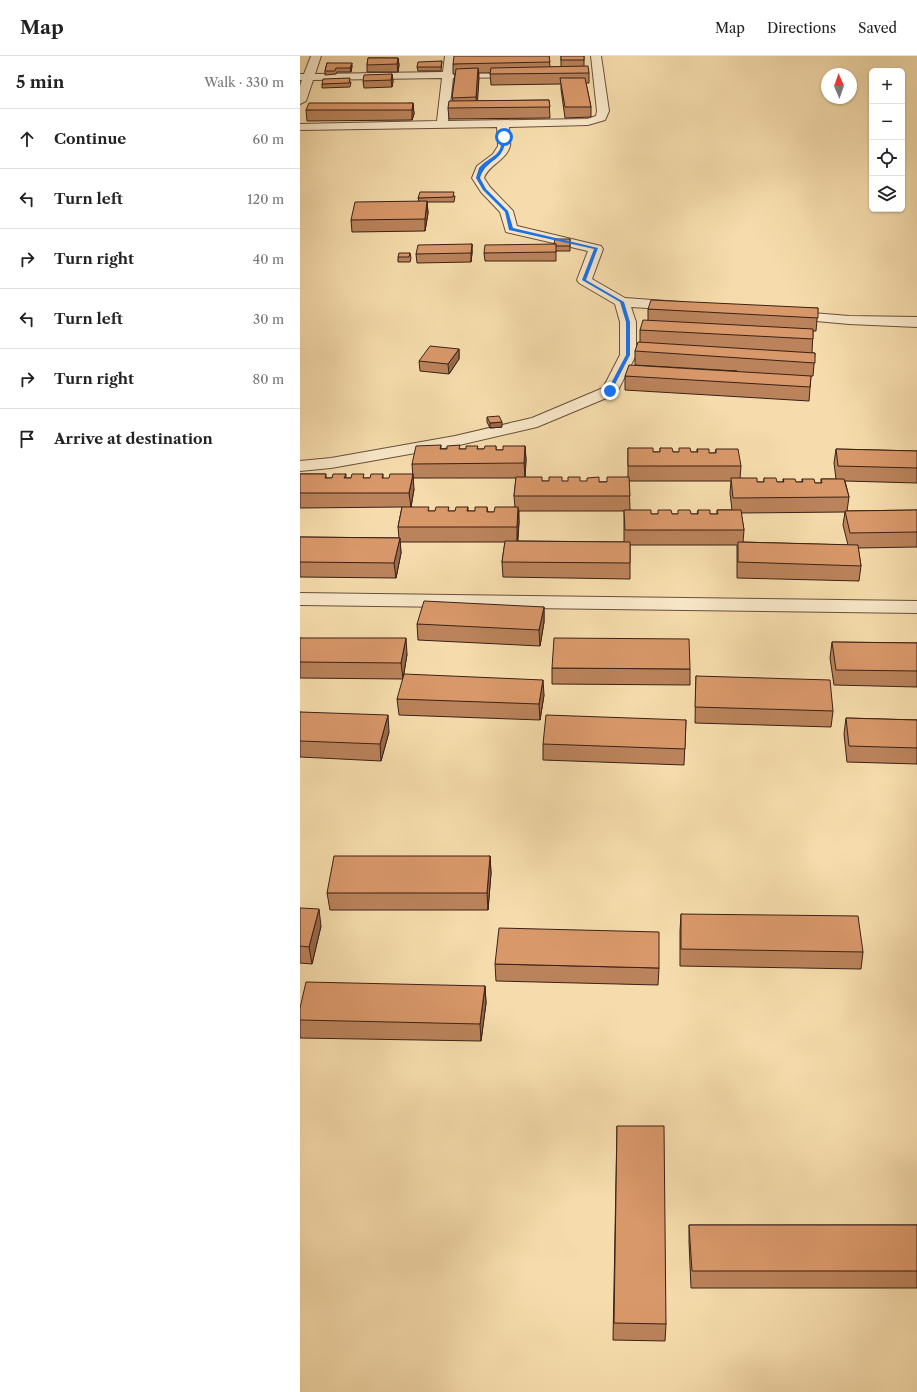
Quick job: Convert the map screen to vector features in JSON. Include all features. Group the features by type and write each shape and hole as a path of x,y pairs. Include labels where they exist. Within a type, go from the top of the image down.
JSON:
{"street":[{"path":"300,101 304,77 316,56"},
{"path":"442,125 450,56"},
{"path":"300,127 588,122 601,118 603,111 594,73 596,56"},
{"path":"304,77 535,74"},
{"path":"503,124 504,146 498,156 481,169 478,178 484,190 506,211 511,229 596,249 584,280 622,302 690,307"},
{"path":"300,466 331,463 455,441 537,422 610,391 628,355 628,322 622,302"},
{"path":"774,314 849,320 917,322"},
{"path":"300,598 917,607"}],"building":[{"path":"454,56 549,56 550,62 453,64"},
{"path":"561,56 584,56 584,60 561,60"},
{"path":"368,58 398,58 397,64 367,65"},
{"path":"442,61 441,67 417,67 418,62"},
{"path":"327,63 352,63 350,68 336,68 335,71 325,71"},
{"path":"588,66 589,73 490,74 491,68"},
{"path":"478,68 476,97 452,98 456,69"},
{"path":"392,74 391,80 363,81 364,75"},
{"path":"350,78 349,83 322,84 323,79"},
{"path":"560,78 585,78 591,107 565,107"},
{"path":"549,100 550,107 448,108 449,101"},
{"path":"309,103 413,103 412,110 306,110"},
{"path":"420,192 454,192 453,197 418,198"},
{"path":"427,201 425,219 351,220 355,202"},
{"path":"555,239 570,239 570,246 556,246 556,244 554,244"},
{"path":"472,244 471,253 416,254 418,245"},
{"path":"556,244 556,252 484,253 485,245"},
{"path":"399,253 410,253 409,257 398,257"},
{"path":"651,300 818,308 818,318 648,309"},
{"path":"643,320 813,329 813,339 640,330"},
{"path":"638,342 815,353 815,363 635,351"},
{"path":"430,346 459,349 448,364 419,361"},
{"path":"629,365 811,376 810,387 625,376"},
{"path":"499,416 502,422 490,423 487,417"},
{"path":"441,445 440,449 447,449 447,446 460,445 459,449 466,449 466,446 478,446 477,449 484,449 485,446 496,446 496,450 503,450 503,446 525,446 524,463 412,464 416,446"},
{"path":"628,448 653,448 653,452 660,452 660,448 672,448 673,452 679,452 679,448 690,448 691,452 698,452 697,449 709,449 709,453 716,453 716,449 738,449 741,466 628,466"},
{"path":"836,449 917,451 917,468 838,466"},
{"path":"300,474 326,474 325,478 332,478 333,474 346,474 344,478 351,478 352,474 364,474 363,478 370,478 371,474 383,474 382,478 389,478 390,474 413,474 409,493 300,493"},
{"path":"516,477 542,477 542,481 549,481 549,477 562,477 562,481 568,481 568,477 580,477 580,481 587,481 587,478 599,477 599,482 607,482 607,477 629,477 630,496 514,496"},
{"path":"731,478 757,478 757,482 764,482 764,478 776,478 777,482 784,482 783,479 795,479 796,482 803,482 802,479 814,479 815,483 822,483 821,479 844,479 849,497 733,498"},
{"path":"402,507 429,507 428,511 435,511 436,507 449,507 448,511 455,511 456,507 468,507 467,511 475,511 475,507 487,507 487,512 494,512 495,507 518,507 517,527 398,527"},
{"path":"624,510 651,510 651,514 658,514 658,510 671,510 672,514 678,514 678,510 690,510 691,514 698,514 698,510 710,510 710,514 718,514 717,510 741,510 744,530 625,530"},
{"path":"917,510 917,532 850,533 845,511"},
{"path":"300,537 400,538 394,563 300,562"},
{"path":"505,541 630,542 630,563 502,562"},
{"path":"738,542 858,545 861,566 738,562"},
{"path":"424,601 544,607 539,630 417,624"},
{"path":"300,638 406,638 401,663 300,662"},
{"path":"554,638 689,639 690,669 552,668"},
{"path":"832,642 917,643 917,671 836,670"},
{"path":"404,674 543,680 539,704 397,699"},
{"path":"696,676 830,680 833,711 695,707"},
{"path":"300,712 388,715 380,744 300,741"},
{"path":"546,715 686,720 685,749 543,744"},
{"path":"846,718 917,720 917,748 849,746"},
{"path":"334,856 490,856 487,893 327,893"},
{"path":"300,908 319,909 309,947 300,946"},
{"path":"681,914 858,916 863,952 681,949"},
{"path":"499,928 659,932 659,968 495,964"},
{"path":"306,982 485,986 480,1024 300,1020 300,1008"},
{"path":"617,1126 664,1126 666,1324 614,1323"},
{"path":"689,1225 917,1225 917,1271 692,1271"}],"route":[{"path":"504,137 504,146 498,156 481,169 478,178 484,190 506,211 511,229 596,249 584,280 622,302 628,322 628,355 610,391"}]}
